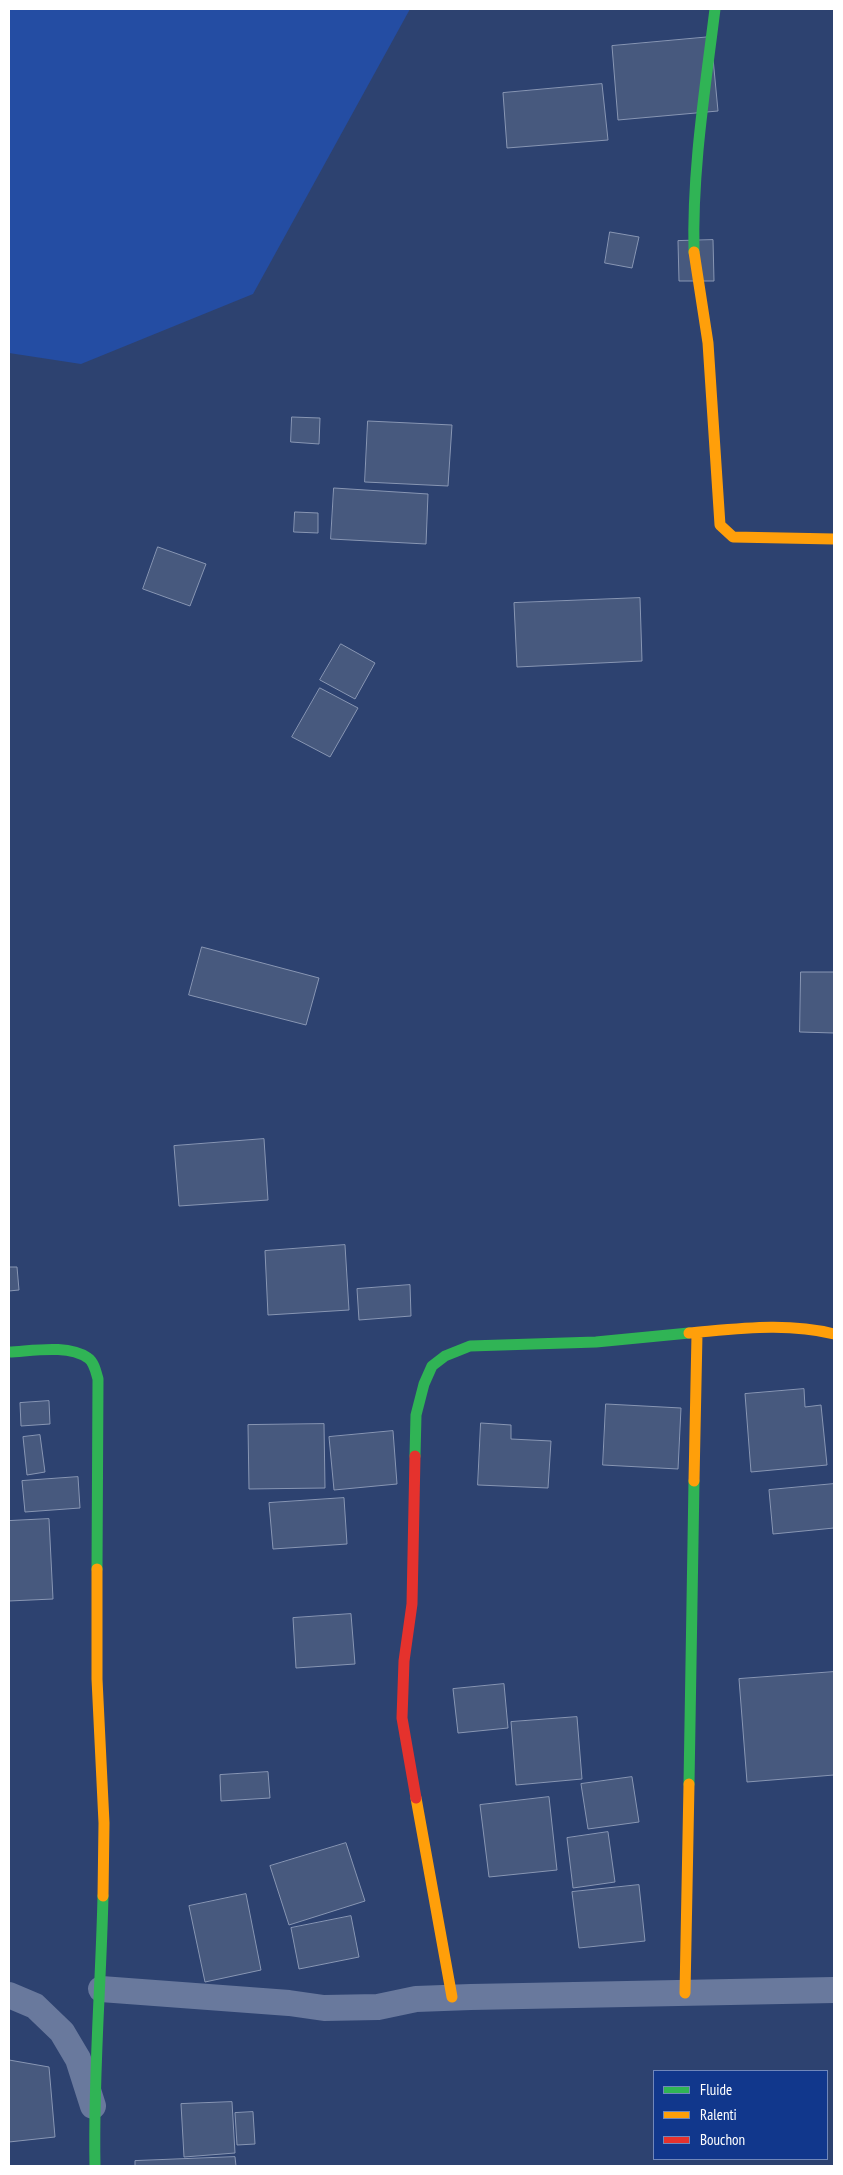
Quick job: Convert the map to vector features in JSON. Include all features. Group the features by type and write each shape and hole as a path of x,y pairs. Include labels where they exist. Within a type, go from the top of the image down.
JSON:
{"street":[{"path":"715,9 697,153 693,213 694,259 708,343 720,525 733,537 834,540"},
{"path":"452,1997 402,1718 402,1686 412,1604 416,1415 424,1384 432,1366 445,1356 470,1346 596,1342 758,1327 814,1329 834,1334"},
{"path":"685,1993 698,1334"},
{"path":"9,1352 57,1351 75,1354 88,1358 95,1368 98,1379 97,1679 104,1823 100,1989 94,2110 95,2166"},
{"path":"100,1989 289,2003 324,2008 378,2007 416,2000 452,1997 834,1990"},
{"path":"9,1995 35,2006 62,2032 78,2059 94,2110"}],"shaded area":[{"path":"9,9 410,9 253,294 81,364 9,353"}],"building":[{"path":"711,37 718,111 618,120 612,46"},
{"path":"602,84 608,140 507,148 503,93"},
{"path":"610,232 639,237 632,268 605,263"},
{"path":"713,240 714,281 679,281 678,241"},
{"path":"292,417 320,418 319,444 291,442"},
{"path":"368,421 452,425 448,486 365,482"},
{"path":"334,488 428,494 426,544 331,539"},
{"path":"295,512 318,513 318,533 294,532"},
{"path":"158,547 206,564 190,606 143,589"},
{"path":"640,598 642,661 517,667 514,603"},
{"path":"341,644 375,663 355,699 320,680"},
{"path":"320,688 358,708 330,757 292,737"},
{"path":"202,947 319,978 306,1025 189,995"},
{"path":"801,972 834,972 834,1033 800,1032"},
{"path":"264,1139 268,1200 179,1206 174,1146"},
{"path":"345,1245 349,1310 268,1315 265,1251"},
{"path":"9,1267 17,1267 19,1290 9,1291"},
{"path":"410,1285 411,1316 359,1320 357,1289"},
{"path":"804,1389 805,1407 821,1405 827,1465 751,1472 745,1394"},
{"path":"49,1401 50,1424 21,1426 20,1403"},
{"path":"606,1404 681,1408 678,1469 603,1465"},
{"path":"481,1423 511,1425 511,1439 551,1441 548,1488 478,1485"},
{"path":"324,1424 325,1488 249,1489 248,1425"},
{"path":"393,1431 397,1484 334,1490 329,1437"},
{"path":"40,1435 45,1472 27,1475 23,1437"},
{"path":"78,1477 80,1508 25,1512 22,1481"},
{"path":"834,1484 834,1528 773,1534 769,1490"},
{"path":"344,1498 347,1544 273,1549 269,1503"},
{"path":"49,1519 53,1599 9,1601 9,1521"},
{"path":"351,1614 355,1664 296,1668 293,1618"},
{"path":"834,1672 834,1775 747,1782 739,1679"},
{"path":"504,1684 508,1728 458,1733 453,1689"},
{"path":"577,1717 582,1779 516,1785 511,1722"},
{"path":"268,1772 270,1798 221,1801 220,1775"},
{"path":"632,1777 639,1822 588,1829 581,1784"},
{"path":"549,1797 557,1870 489,1877 480,1805"},
{"path":"608,1832 615,1882 573,1888 567,1838"},
{"path":"346,1843 365,1901 289,1925 270,1866"},
{"path":"639,1885 645,1941 579,1948 572,1892"},
{"path":"246,1894 261,1970 205,1982 189,1906"},
{"path":"351,1916 359,1957 299,1969 291,1928"},
{"path":"9,2060 49,2067 55,2137 9,2142"},
{"path":"232,2102 235,2153 184,2157 181,2104"},
{"path":"253,2112 255,2144 237,2145 235,2113"},
{"path":"235,2157 236,2166 135,2166 135,2161"}],"traffic: fast":[{"path":"694,252 697,160 715,9"},
{"path":"415,1456 416,1415 424,1384 432,1366 445,1356 470,1346 596,1342 689,1333"},
{"path":"9,1352 50,1349 70,1351 80,1354 92,1362 98,1379 97,1569"},
{"path":"689,1784 694,1481"},
{"path":"95,2166 95,2098 103,1896"}],"traffic: slow":[{"path":"694,252 708,343 720,525 733,537 834,539"},
{"path":"689,1333 780,1327 816,1330 834,1334"},
{"path":"694,1481 697,1334"},
{"path":"97,1569 97,1679 104,1823 103,1896"},
{"path":"685,1993 689,1784"},
{"path":"416,1798 452,1997"}],"traffic: jam":[{"path":"415,1456 412,1604 404,1661 402,1718 416,1798"}]}
